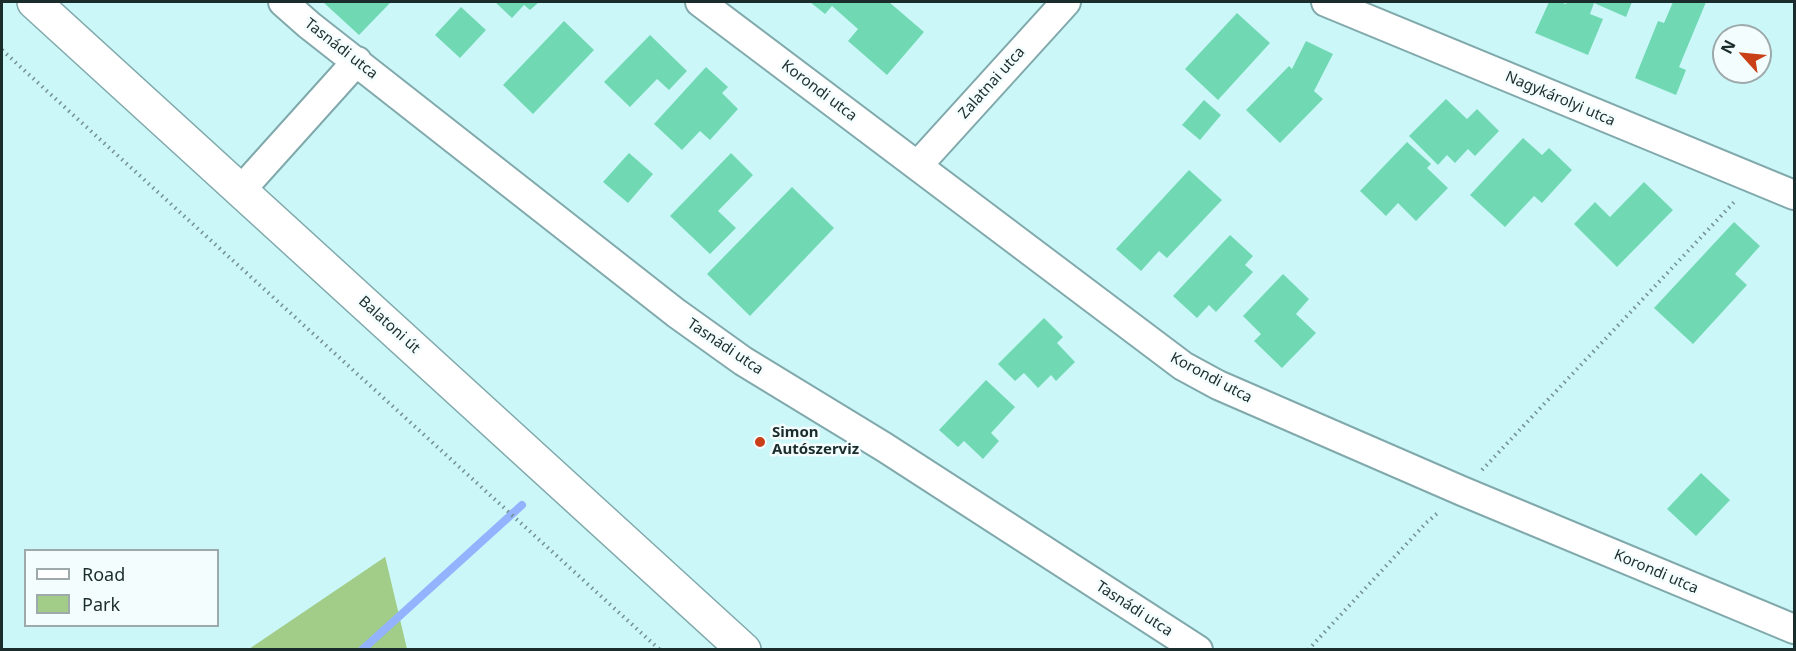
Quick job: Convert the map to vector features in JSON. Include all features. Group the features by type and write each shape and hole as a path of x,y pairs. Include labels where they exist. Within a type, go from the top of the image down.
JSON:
{"main road":[{"name":"Balatoni út","path":"34,2 744,650"}],"street":[{"name":"Tasnádi utca","path":"283,2 309,25 676,313 743,361 884,447 1198,650"},
{"name":"Korondi utca","path":"699,2 1183,366 1218,385 1462,491 1794,629"},
{"name":"Zalatnai utca","path":"918,165 1066,2"},
{"name":"Nagykárolyi utca","path":"1326,2 1794,195"},
{"path":"241,190 357,62"}],"path":[{"path":"2,50 660,650"},
{"path":"1308,650 1426,523 1462,491 1756,180"}],"green space":[{"path":"385,557 407,649 249,649"}],"building":[{"path":"323,2 391,2 359,35"},
{"path":"495,2 539,2 530,10 524,5 512,18"},
{"path":"810,2 889,2 924,32 887,75 848,41 858,29 832,6 825,14"},
{"path":"1549,2 1566,4 1567,2 1632,2 1626,17 1594,3 1590,14 1603,19 1588,55 1535,33"},
{"path":"1673,2 1706,2 1679,67 1686,70 1676,95 1635,78 1658,21 1664,23"},
{"path":"461,7 486,30 460,58 435,35"},
{"path":"1237,13 1270,43 1218,100 1185,69"},
{"path":"564,21 594,50 533,114 503,85"},
{"path":"650,35 687,71 669,90 657,79 630,107 604,82"},
{"path":"1306,41 1333,54 1314,91 1323,99 1280,143 1246,110 1289,66 1292,69"},
{"path":"706,67 728,87 722,93 738,109 710,140 700,131 682,150 654,124"},
{"path":"1446,99 1467,119 1477,109 1499,131 1475,156 1468,149 1455,163 1447,155 1438,165 1409,136"},
{"path":"1204,100 1221,115 1200,140 1182,125"},
{"path":"1523,138 1542,155 1549,148 1572,170 1542,203 1534,196 1505,227 1470,195"},
{"path":"1407,142 1431,164 1427,168 1448,188 1416,221 1398,203 1386,216 1360,191"},
{"path":"629,153 653,174 628,203 603,182"},
{"path":"731,153 753,175 718,211 736,228 710,254 670,216"},
{"path":"1189,170 1222,200 1167,258 1159,251 1141,271 1116,249"},
{"path":"1644,182 1673,210 1617,267 1574,224 1595,202 1610,217"},
{"path":"792,187 834,228 750,316 707,274"},
{"path":"1734,222 1760,246 1735,274 1747,285 1693,344 1654,308"},
{"path":"1230,235 1253,256 1245,265 1253,272 1216,312 1209,305 1197,318 1173,296"},
{"path":"1283,274 1309,299 1296,314 1316,333 1282,368 1254,341 1261,334 1243,316"},
{"path":"1044,318 1063,337 1057,343 1075,362 1056,381 1051,375 1038,388 1024,373 1015,381 998,364"},
{"path":"986,380 1015,407 991,433 999,441 983,459 964,441 958,447 939,430"},
{"path":"1701,473 1730,500 1696,536 1667,509"}],"waterway":[{"path":"362,650 522,505"}],"place":[{"name":"Simon Autószerviz","path":"760,442"}]}
